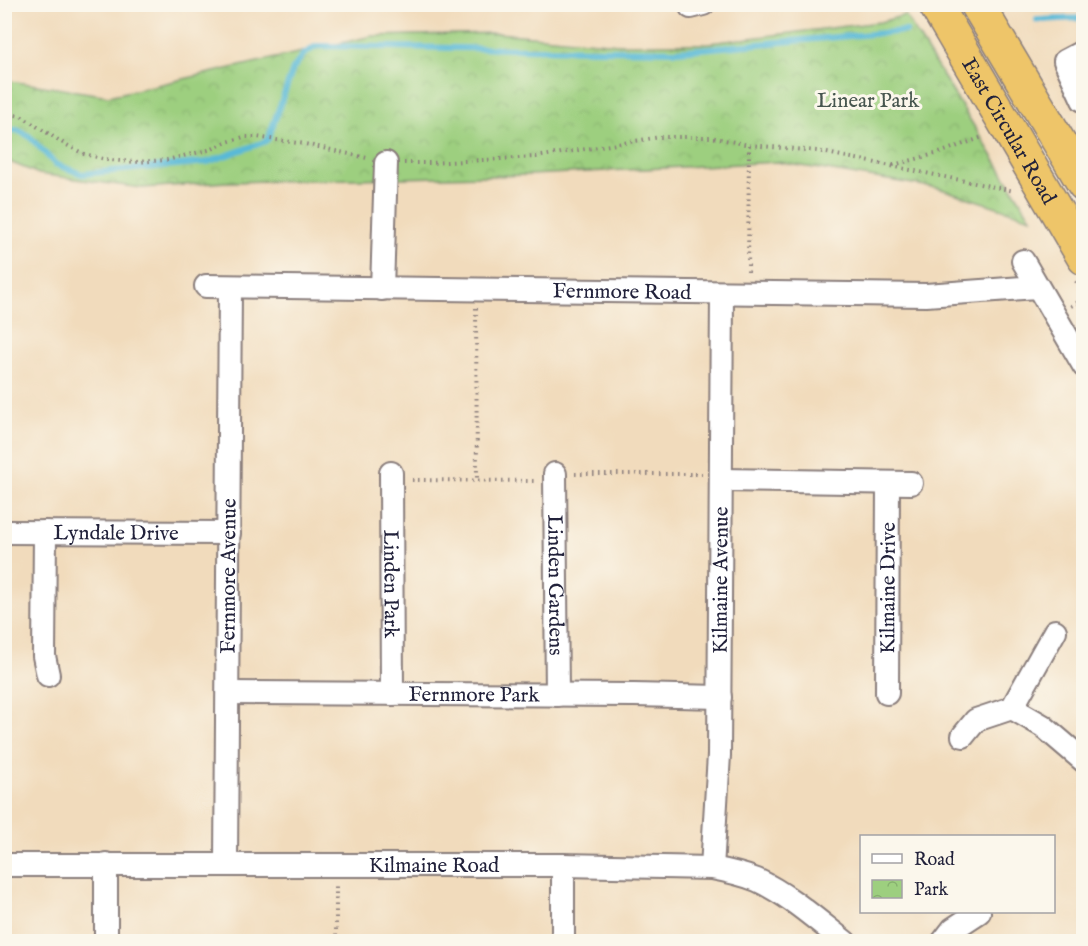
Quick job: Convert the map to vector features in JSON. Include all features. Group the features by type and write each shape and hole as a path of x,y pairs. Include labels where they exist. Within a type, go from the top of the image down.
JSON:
{"highway":[{"name":"East Circular Road","path":"935,4 1083,258"},
{"name":"East Circular Road","path":"977,4 1083,184"}],"street":[{"path":"1083,51 1065,61 1083,100"},
{"path":"382,289 386,163"},
{"path":"1023,261 1083,366"},
{"name":"Fernmore Road","path":"206,286 926,295 1037,287"},
{"name":"Fernmore Avenue","path":"226,864 230,288"},
{"name":"Kilmaine Avenue","path":"712,868 719,755 722,293"},
{"name":"Linden Park","path":"391,477 392,694"},
{"path":"721,477 911,483"},
{"name":"Linden Gardens","path":"555,478 557,695"},
{"name":"Kilmaine Drive","path":"887,693 888,483"},
{"name":"Lyndale Drive","path":"4,532 229,533"},
{"path":"45,532 44,656 48,675"},
{"path":"963,736 976,720 1012,708 1055,631"},
{"name":"Fernmore Park","path":"228,693 720,697"},
{"path":"1012,708 1042,726 1083,761"},
{"path":"106,864 106,942"},
{"name":"Kilmaine Road","path":"4,865 336,864 712,868 759,881 783,895 845,942"},
{"path":"563,865 563,942"},
{"path":"943,942 952,929 977,913"}],"path":[{"path":"4,113 21,117 84,154 110,160 135,162 167,160 212,149 244,137 278,140 386,163 536,157 660,137 711,137 749,145 817,152 1024,193"},
{"path":"891,166 939,153 990,135"},
{"path":"748,294 749,145"},
{"path":"475,290 477,481"},
{"path":"391,477 477,481 721,477"},
{"path":"336,864 336,942"}],"green space":[{"name":"Linear Park","path":"905,15 1031,218 938,188 777,162 530,175 226,182 142,188 39,174 5,160 4,80 109,96 372,36 498,33 618,44 701,44 880,22"}],"waterway":[{"path":"1037,20 1084,18"},
{"path":"4,131 17,130 29,136 55,164 82,174 208,162 268,139 293,69 303,55 316,46 678,51 906,31"}]}
